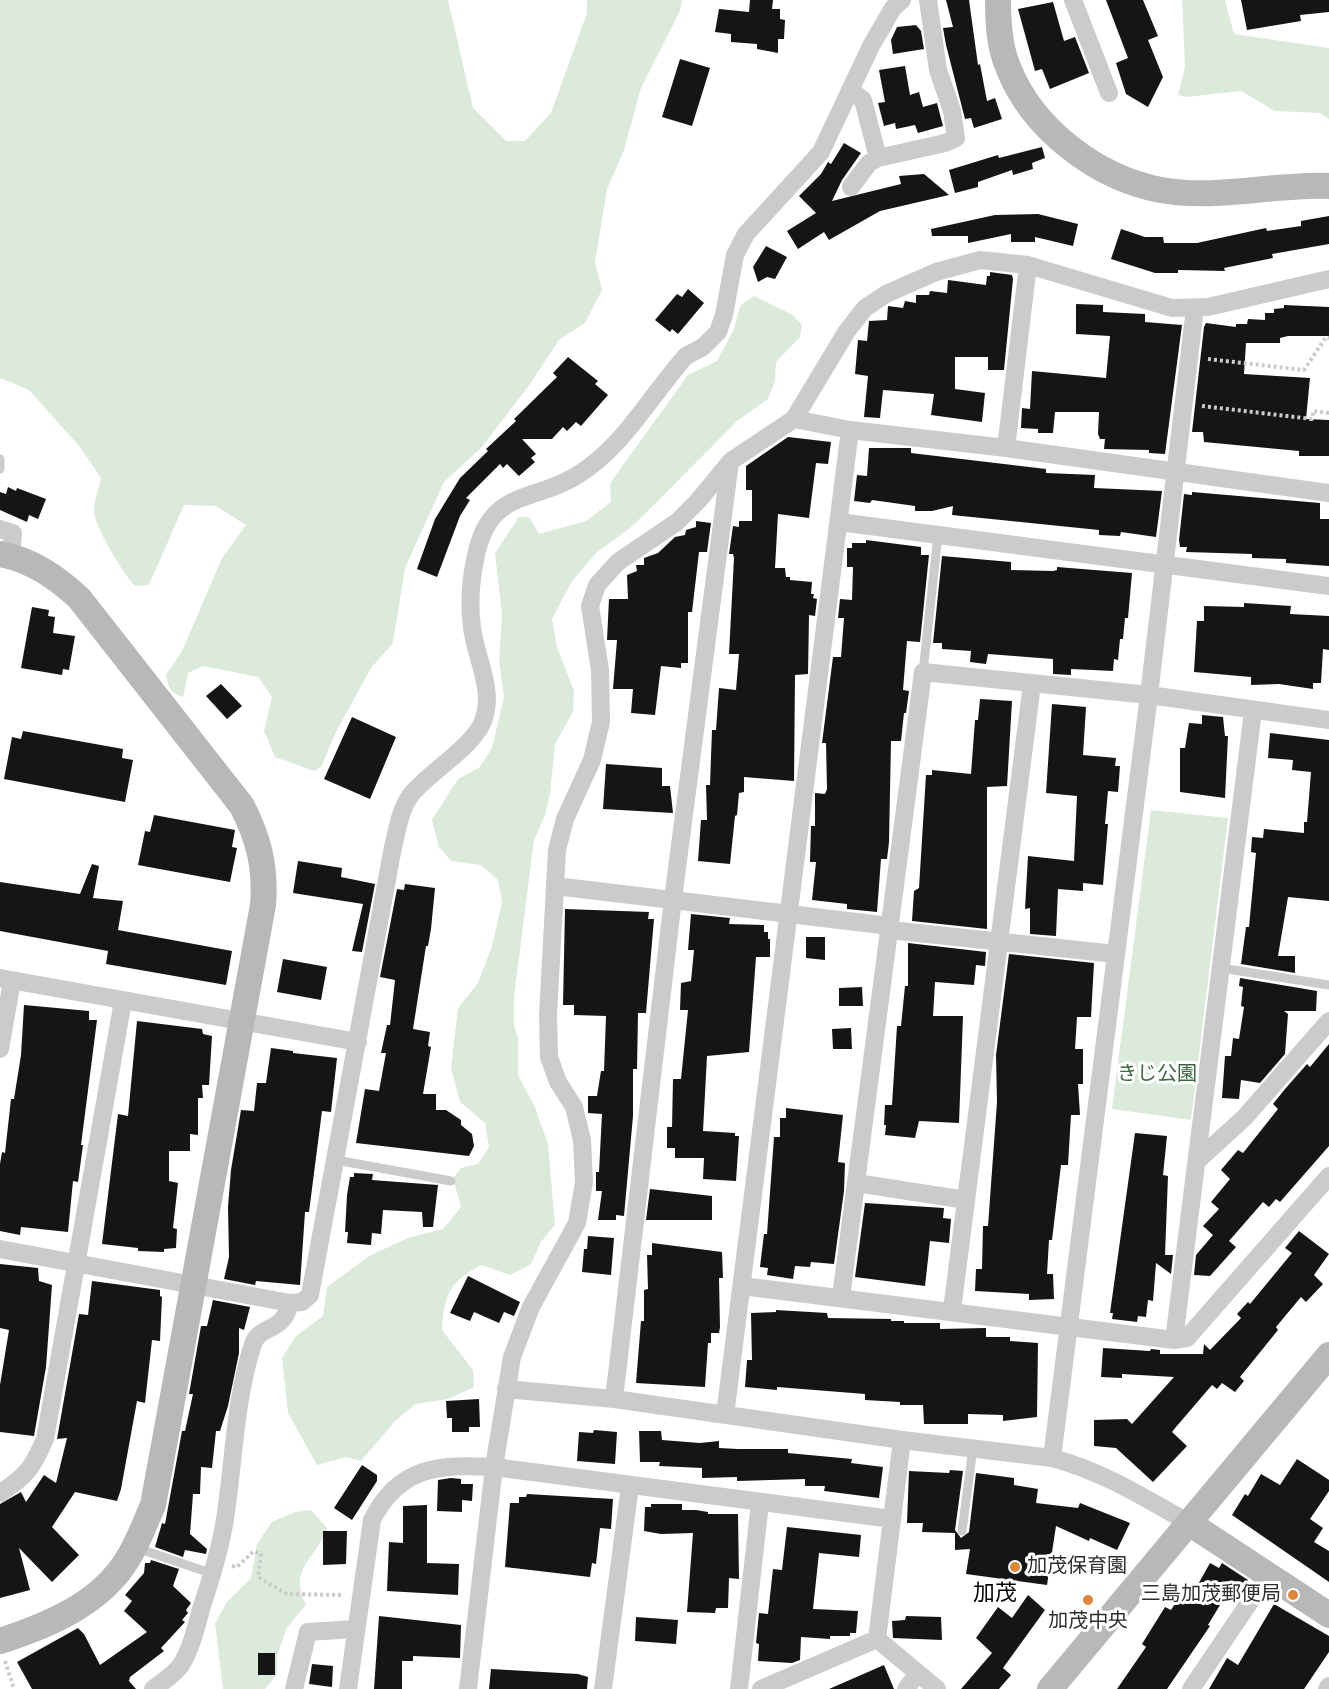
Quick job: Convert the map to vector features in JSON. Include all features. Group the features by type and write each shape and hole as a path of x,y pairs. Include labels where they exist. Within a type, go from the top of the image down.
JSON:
{"street":[{"path":"0,1249 194,1283 290,1303 302,1302 310,1295 393,847 404,807 422,783 479,730 484,717 485,686 472,628 471,606 474,568 484,530 507,503 575,477 601,458 686,356 711,340 718,332 724,315 735,255 746,234 821,152 876,36 893,8 902,0"},
{"path":"851,187 868,163 878,158 945,143 956,138 952,111 938,70 928,0"},
{"path":"998,0 998,21 1008,68 1041,119 1095,167 1119,179 1162,190 1206,192 1306,185 1329,186"},
{"path":"1073,0 1109,93"},
{"path":"850,90 863,100 878,158"},
{"path":"468,1689 494,1467 512,1357 531,1307 577,1223 584,1182 582,1140 574,1107 558,1082 549,1057 548,1015 560,833 592,760 601,722 600,670 590,614 597,585 618,562 677,522 698,501 730,460 794,419 847,331 865,308 879,299 957,265 980,260 1028,265 1172,308 1195,308 1329,279"},
{"path":"1006,448 1028,265"},
{"path":"1052,1458 1149,695 1195,308"},
{"path":"794,419 850,430 1006,448 1175,473 1329,492"},
{"path":"725,1415 850,430"},
{"path":"614,1399 673,899 730,460"},
{"path":"839,522 1329,586"},
{"path":"0,529 13,533 14,537 6,556 28,562 55,576 79,598 242,806 254,829 263,858 265,882 153,1505 135,1547 114,1578 89,1599 55,1620 1,1648"},
{"path":"841,1297 924,672 1149,695 1329,720"},
{"path":"952,1310 1032,684"},
{"path":"1174,1340 1253,711"},
{"path":"555,886 1116,954"},
{"path":"0,1049 6,980 358,1042"},
{"path":"0,1493 22,1479 34,1463 45,1439 123,1001"},
{"path":"1197,1161 1245,1117 1329,1021"},
{"path":"856,1183 966,1200"},
{"path":"742,1286 952,1310 1174,1340 1187,1338 1326,1186"},
{"path":"153,1689 180,1665 190,1645 213,1574 224,1526 241,1401 254,1344 258,1335 280,1324 287,1316 290,1303"},
{"path":"1050,1689 1329,1355"},
{"path":"506,1389 614,1399 902,1440 1052,1458 1075,1464 1107,1478 1189,1523 1329,1615"},
{"path":"877,1639 902,1440"},
{"path":"348,1689 372,1520 381,1503 394,1489 416,1474 440,1466 494,1467 892,1519"},
{"path":"603,1689 630,1486"},
{"path":"739,1689 760,1503"},
{"path":"1191,1689 1268,1575"},
{"path":"294,1689 308,1632 355,1629"},
{"path":"877,1639 937,1689"},
{"path":"761,1689 877,1639"},
{"path":"906,1689 917,1674"}],"lane":[{"path":"0,459 0,469"},
{"path":"924,672 938,535"},
{"path":"1221,968 1329,985"},
{"path":"336,1160 451,1181"},
{"path":"962,1531 973,1448"},
{"path":"135,1547 213,1574"}],"path":[{"path":"1189,357 1304,370 1326,338 1329,338"},
{"path":"1183,404 1312,419 1313,411 1329,413"},
{"path":"213,1574 220,1575 228,1568 237,1567 254,1551 261,1554 258,1577 283,1592 360,1596"},
{"path":"1,1648 14,1689"}],"green space":[{"path":"0,0 448,0 473,108 506,141 525,141 551,113 587,13 587,0 682,0 680,11 641,88 624,150 607,189 595,262 602,290 585,323 559,340 528,387 481,448 444,482 405,568 393,643 371,668 336,732 321,767 314,771 275,757 264,731 272,697 258,677 203,666 188,673 183,697 173,692 168,683 166,675 182,651 222,558 246,525 216,506 184,505 149,585 135,586 110,550 95,518 95,503 101,478 79,446 29,390 0,378"},
{"path":"1182,0 1225,0 1234,34 1329,48 1329,119 1320,113 1275,111 1241,91 1186,97 1178,95 1185,67"},
{"path":"754,296 793,315 802,325 800,337 776,362 775,381 768,399 737,421 630,528 596,553 571,583 552,619 557,647 574,691 573,712 555,744 550,794 545,816 534,840 514,997 514,1025 518,1038 518,1075 535,1107 548,1144 555,1225 541,1242 531,1264 510,1275 481,1265 462,1277 447,1298 442,1330 473,1370 474,1387 448,1399 416,1404 395,1421 361,1461 346,1457 317,1465 288,1413 282,1358 296,1336 323,1316 327,1287 369,1256 408,1238 443,1229 461,1207 453,1178 461,1168 478,1164 489,1147 485,1123 460,1102 451,1068 458,1008 478,983 492,946 502,902 498,880 481,865 451,861 439,847 432,820 458,779 479,768 492,748 504,697 499,661 502,614 495,553 519,517 529,517 539,534 586,521 611,502 610,483 688,375 717,361 734,329 740,306"},
{"name":"きじ公園","path":"1151,810 1228,818 1191,1120 1112,1109"},
{"path":"311,1510 327,1528 302,1572 301,1592 306,1605 287,1628 277,1656 277,1674 265,1689 223,1689 215,1623 227,1602 251,1578 257,1544 272,1522 295,1512"}],"building":[{"path":"750,0 773,0 772,9 780,9 780,19 785,20 784,39 778,39 778,53 757,49 757,44 731,42 731,34 715,32 719,9 749,12"},
{"path":"946,0 969,0 978,65 980,64 987,101 995,98 1002,119 974,128 971,118 965,119 943,28 953,27"},
{"path":"1106,0 1143,0 1158,36 1148,40 1163,77 1148,107 1126,94 1116,63 1128,58"},
{"path":"1241,0 1329,0 1329,12 1300,15 1301,21 1247,30"},
{"path":"1053,2 1064,41 1075,37 1089,73 1050,89 1042,69 1035,71 1018,9"},
{"path":"916,25 921,31 924,49 893,54 891,40 897,27"},
{"path":"680,59 710,68 692,126 662,117"},
{"path":"905,66 910,95 919,92 923,107 937,103 943,126 918,133 915,125 896,129 895,123 884,126 878,103 885,102 879,70"},
{"path":"844,143 861,153 842,180 832,201 901,184 899,176 924,174 949,195 880,211 829,240 824,232 798,249 787,231 816,213 799,196 821,174 828,162 831,164"},
{"path":"1042,147 1045,158 1032,163 1033,169 1013,175 1012,170 978,182 978,187 955,193 949,170 998,155 999,158"},
{"path":"1038,214 1078,224 1073,246 1035,237 1035,242 1011,242 1011,234 968,243 968,236 932,236 931,229 995,215"},
{"path":"1329,216 1329,244 1272,254 1273,258 1224,268 1225,271 1178,270 1178,273 1155,273 1111,259 1121,229 1145,237 1163,237 1164,243 1197,243 1266,228 1267,231 1301,226 1301,221"},
{"path":"766,246 787,257 775,279 767,277 758,282 753,267"},
{"path":"990,272 1012,275 1013,279 1004,370 988,370 988,357 955,357 955,389 985,393 982,422 931,415 934,394 883,390 880,418 864,417 868,376 855,374 858,340 867,341 869,321 887,320 888,306 903,308 905,301 916,303 916,295 929,295 930,291 947,293 948,280 986,285"},
{"path":"688,289 704,303 678,334 672,329 670,332 655,320 677,294 682,297"},
{"path":"1076,304 1103,305 1103,312 1145,314 1145,322 1182,325 1165,454 1149,453 1149,450 1104,449 1105,439 1100,439 1098,434 1099,412 1055,412 1053,433 1038,433 1038,429 1021,428 1022,408 1030,409 1032,371 1106,378 1110,336 1076,334"},
{"path":"1284,305 1329,307 1329,336 1288,336 1280,338 1280,343 1246,343 1244,374 1310,378 1306,419 1329,420 1329,456 1299,456 1299,451 1204,442 1203,432 1192,432 1206,323 1236,327 1236,324 1247,324 1248,319 1265,320 1265,313 1274,313 1274,309 1284,308"},
{"path":"568,357 598,381 595,384 608,395 581,426 576,422 567,431 563,427 552,439 522,439 536,454 531,458 535,462 519,476 507,464 503,468 500,464 466,498 470,500 460,516 437,577 417,569 435,519 460,478 516,421 514,419 557,377 553,373"},
{"path":"788,437 831,442 828,464 816,463 809,518 778,514 775,568 785,568 786,577 790,577 790,580 812,582 811,594 814,594 813,598 817,599 815,616 809,615 808,674 795,675 794,781 744,777 744,792 739,793 735,816 730,864 698,861 701,820 707,820 706,785 710,785 712,730 716,730 719,688 736,690 739,654 729,654 734,558 733,554 729,554 733,526 739,527 739,521 752,521 752,490 746,490 746,466"},
{"path":"869,448 911,448 911,453 1046,469 1046,473 1095,475 1094,488 1162,491 1156,537 1121,532 1120,536 1099,535 1099,530 952,515 953,506 932,511 915,511 915,506 872,500 870,503 854,501 857,475 867,476"},
{"path":"8,487 46,499 38,519 29,515 27,522 0,510 0,492 6,494"},
{"path":"1192,492 1320,503 1320,519 1329,519 1329,566 1286,563 1286,559 1252,558 1252,554 1186,552 1187,547 1180,547 1179,540 1184,494 1192,495"},
{"path":"696,521 711,523 707,552 699,552 692,612 688,612 688,663 681,663 681,668 661,666 655,715 631,713 633,689 613,689 617,640 607,640 609,599 628,599 627,575 637,571 636,565 644,565 644,558 658,553 675,537 685,535 686,530 696,527"},
{"path":"866,540 921,547 921,555 929,555 920,642 907,641 903,690 909,691 901,741 891,741 889,842 887,859 881,859 877,912 847,909 847,904 812,900 816,862 810,862 811,826 815,826 815,793 825,794 827,789 826,743 822,743 833,657 841,657 844,618 838,618 840,599 852,600 853,567 847,567 847,548 852,548 852,543 866,543"},
{"path":"942,556 1011,562 1011,570 1053,571 1057,570 1057,567 1132,573 1128,618 1125,618 1123,639 1120,639 1118,660 1114,659 1113,671 1071,669 1071,675 1053,674 1053,659 988,654 986,664 970,662 971,651 942,649 942,643 933,643"},
{"path":"1244,603 1291,606 1290,614 1329,616 1329,650 1323,649 1321,683 1313,683 1313,689 1279,684 1251,685 1251,677 1194,672 1197,621 1204,621 1204,606 1244,607"},
{"path":"32,607 49,610 48,616 55,617 53,633 75,636 69,670 63,669 62,675 21,668"},
{"path":"221,684 242,706 227,719 206,696"},
{"path":"980,699 1012,701 1007,786 987,787 987,929 912,921 914,891 919,888 926,775 932,775 932,770 971,774 975,720 978,720"},
{"path":"1052,704 1086,707 1083,755 1116,758 1115,766 1120,766 1118,792 1108,791 1103,885 1083,883 1083,891 1058,889 1056,936 1030,934 1030,908 1025,909 1028,856 1074,861 1077,796 1046,793"},
{"path":"1202,715 1223,717 1225,736 1228,736 1225,798 1180,792 1180,748 1185,748 1189,723 1202,724"},
{"path":"352,717 396,737 370,799 324,779"},
{"path":"23,731 123,749 122,758 133,760 125,802 4,779 12,737 21,739"},
{"path":"1270,733 1329,740 1329,901 1288,897 1278,956 1295,956 1295,973 1241,964 1246,927 1249,927 1256,853 1251,852 1252,837 1263,838 1264,829 1304,833 1304,822 1307,822 1311,772 1292,770 1293,760 1268,758"},
{"path":"606,764 662,768 662,786 670,786 673,813 603,809"},
{"path":"154,815 235,830 232,847 237,848 230,882 138,865 145,831 150,832"},
{"path":"298,861 342,868 341,877 375,884 362,952 352,951 363,904 293,893"},
{"path":"92,864 99,866 93,898 123,901 118,930 232,951 226,985 106,964 108,951 0,931 0,882 80,894"},
{"path":"405,884 435,888 431,929 428,946 426,946 413,1029 430,1032 428,1046 431,1047 423,1094 436,1094 436,1110 446,1110 461,1120 461,1125 472,1134 474,1146 469,1156 356,1143 365,1089 379,1091 386,1053 381,1053 387,1025 390,1025 395,980 380,977 397,889 404,890"},
{"path":"565,909 649,912 648,919 654,919 646,1013 638,1013 637,1069 633,1069 633,1116 624,1216 616,1215 616,1220 598,1220 602,1191 596,1191 596,1172 599,1172 602,1114 588,1113 588,1096 597,1096 601,1071 604,1071 606,1016 574,1015 574,1005 563,1005"},
{"path":"691,914 730,918 729,924 764,925 764,932 768,932 768,939 770,939 770,957 756,957 749,1052 707,1056 703,1131 735,1133 735,1136 739,1136 736,1181 703,1179 704,1158 675,1158 675,1148 667,1148 667,1127 672,1127 673,1079 681,1079 688,1010 680,1010 681,983 691,981 694,950 688,950"},
{"path":"806,937 825,937 825,960 806,958"},
{"path":"908,943 986,952 985,966 976,965 974,985 935,982 933,1016 963,1016 959,1123 919,1121 915,1138 885,1135 886,1125 884,1125 885,1105 892,1105 897,1026 901,1026 905,986 908,986"},
{"path":"1009,954 1094,963 1091,1017 1077,1017 1075,1049 1083,1049 1083,1084 1078,1084 1080,1115 1071,1115 1068,1165 1061,1165 1052,1240 1049,1240 1047,1274 1053,1274 1054,1299 1029,1300 1029,1294 975,1291 976,1269 982,1269 983,1226 988,1226 997,1102 996,1055"},
{"path":"283,959 327,967 321,1000 277,992"},
{"path":"1240,978 1317,991 1316,1011 1284,1011 1288,1014 1285,1054 1260,1083 1241,1080 1239,1099 1222,1098 1225,1056 1231,1056 1233,1038 1239,1039 1244,1007 1241,1006 1243,987 1239,986"},
{"path":"862,987 863,1006 839,1006 839,988"},
{"path":"24,1005 89,1011 89,1020 97,1020 78,1182 73,1181 68,1232 21,1227 20,1235 0,1231 0,1164 2,1152 5,1153 11,1099 14,1099 21,1055"},
{"path":"137,1021 202,1029 203,1034 212,1036 209,1085 202,1085 203,1098 198,1098 198,1135 190,1134 190,1151 169,1151 169,1181 178,1183 173,1228 177,1229 176,1248 164,1249 164,1252 138,1251 138,1248 102,1244 118,1114 128,1116"},
{"path":"851,1028 852,1049 833,1049 832,1029"},
{"path":"1329,1044 1329,1146 1280,1202 1276,1199 1269,1207 1263,1202 1229,1241 1236,1247 1210,1276 1194,1275 1196,1255 1213,1235 1203,1226 1219,1209 1211,1202 1230,1179 1221,1170 1238,1150 1243,1153 1278,1109 1273,1104 1307,1064 1310,1067"},
{"path":"271,1048 337,1058 331,1112 322,1111 309,1212 305,1212 300,1285 256,1281 255,1285 224,1279 229,1257 228,1207 231,1170 241,1110 254,1111 257,1083 266,1083"},
{"path":"786,1108 843,1115 838,1162 845,1163 844,1191 834,1264 811,1262 810,1267 795,1266 793,1279 767,1275 768,1268 760,1267 764,1234 767,1234 774,1137 780,1137 780,1118 786,1118"},
{"path":"1135,1133 1167,1136 1163,1175 1168,1176 1165,1255 1173,1255 1171,1274 1156,1263 1153,1301 1148,1300 1146,1317 1138,1316 1137,1322 1112,1319 1113,1313 1110,1313"},
{"path":"354,1173 373,1174 372,1180 438,1185 433,1227 423,1227 422,1212 383,1210 381,1234 372,1233 371,1245 347,1243 348,1232 345,1232 347,1195 350,1177 354,1177"},
{"path":"650,1189 712,1196 712,1220 646,1220"},
{"path":"865,1203 944,1208 943,1218 951,1219 949,1243 930,1241 925,1286 855,1277"},
{"path":"1299,1231 1329,1254 1314,1275 1323,1284 1306,1302 1301,1297 1276,1327 1278,1330 1240,1377 1244,1381 1235,1392 1222,1383 1217,1389 1212,1385 1172,1432 1187,1446 1153,1482 1116,1448 1094,1446 1094,1420 1127,1419 1132,1424 1174,1377 1122,1374 1122,1378 1101,1377 1103,1348 1150,1351 1151,1349 1160,1350 1160,1354 1203,1354 1204,1344 1210,1350 1241,1318 1237,1314 1248,1302 1250,1304 1292,1253 1285,1248"},
{"path":"588,1236 614,1238 611,1275 582,1272 584,1249 587,1249"},
{"path":"652,1243 722,1252 723,1278 719,1278 720,1327 719,1333 711,1333 711,1343 708,1343 705,1387 636,1383 641,1321 644,1321 644,1290 648,1289 647,1255 652,1255"},
{"path":"0,1264 38,1268 39,1281 52,1285 46,1367 34,1436 0,1432 0,1385 9,1330 0,1328"},
{"path":"468,1276 520,1302 514,1316 504,1312 499,1323 474,1312 470,1321 450,1313"},
{"path":"92,1281 160,1290 162,1297 160,1341 152,1340 145,1403 137,1401 121,1489 117,1501 75,1492 52,1527 79,1555 52,1582 19,1548 30,1590 0,1598 0,1504 21,1492 26,1502 44,1475 56,1483 67,1438 57,1439 79,1314 88,1315"},
{"path":"213,1300 250,1307 244,1330 239,1328 239,1353 228,1406 220,1431 216,1431 212,1468 201,1467 200,1494 193,1494 190,1534 207,1549 206,1554 185,1550 183,1557 155,1547 162,1523 165,1524 182,1431 185,1431 193,1394 189,1394 201,1326 207,1326"},
{"path":"776,1310 827,1313 828,1318 891,1319 891,1321 904,1321 904,1323 940,1323 940,1329 986,1328 986,1337 1010,1337 1010,1341 1038,1343 1037,1417 1003,1421 1003,1415 968,1414 968,1424 924,1424 923,1405 900,1405 900,1402 865,1400 865,1394 777,1387 777,1390 745,1387 747,1360 752,1360 751,1313 776,1312"},
{"path":"479,1399 480,1427 469,1427 469,1432 452,1432 452,1418 447,1418 446,1401"},
{"path":"594,1430 617,1432 615,1464 577,1461 579,1432 593,1433"},
{"path":"639,1431 661,1431 662,1440 700,1443 719,1441 719,1448 788,1449 788,1453 852,1459 851,1463 883,1467 879,1498 824,1491 825,1486 805,1486 805,1479 737,1481 737,1477 702,1478 702,1468 659,1466 660,1462 640,1462"},
{"path":"1297,1459 1329,1480 1329,1491 1310,1519 1323,1528 1314,1542 1329,1551 1329,1582 1232,1515 1245,1494 1248,1496 1261,1474 1280,1485"},
{"path":"362,1465 377,1475 377,1481 352,1520 334,1508"},
{"path":"950,1470 963,1471 955,1530 961,1538 969,1532 976,1473 1014,1478 1014,1485 1038,1489 1036,1503 1078,1508 1080,1503 1130,1523 1117,1550 1090,1538 1089,1541 1056,1526 1047,1585 966,1574 970,1549 955,1550 955,1533 922,1532 923,1523 907,1523 909,1471 949,1473"},
{"path":"461,1479 461,1484 473,1484 472,1501 462,1500 462,1512 437,1511 438,1480"},
{"path":"527,1494 613,1499 611,1529 600,1528 596,1564 592,1563 590,1577 505,1567 510,1503 519,1503 519,1497 526,1497"},
{"path":"651,1504 682,1504 682,1510 696,1510 708,1512 708,1514 738,1514 739,1579 729,1578 728,1608 716,1608 715,1613 687,1612 693,1533 661,1534 644,1531 645,1507 651,1507"},
{"path":"427,1505 427,1563 459,1564 458,1595 387,1591 389,1542 403,1543 403,1506"},
{"path":"787,1527 861,1535 859,1557 819,1553 813,1609 858,1611 856,1633 850,1633 850,1636 830,1636 830,1639 801,1637 800,1660 792,1663 758,1661 759,1644 756,1643 759,1613 768,1614 773,1569 782,1570"},
{"path":"323,1531 347,1531 346,1564 323,1565"},
{"path":"151,1560 179,1569 173,1586 191,1603 186,1610 188,1613 182,1620 185,1622 161,1648 164,1651 130,1677 129,1681 136,1689 32,1689 17,1662 78,1628 84,1634 100,1665 147,1632 124,1611 132,1601 125,1595 144,1573 145,1563 150,1563"},
{"path":"1210,1563 1219,1568 1222,1563 1248,1580 1237,1601 1226,1595 1208,1625 1210,1626 1167,1689 1117,1689 1146,1647 1142,1644 1165,1607 1171,1610 1185,1588 1196,1588"},
{"path":"1028,1595 1045,1610 1003,1668 1011,1675 999,1689 961,1689 992,1653 976,1638 998,1607 1012,1618"},
{"path":"1274,1604 1329,1636 1329,1652 1304,1689 1209,1689 1227,1658 1238,1665"},
{"path":"379,1616 461,1625 460,1658 413,1656 413,1661 402,1661 402,1689 374,1689"},
{"path":"906,1616 941,1617 942,1640 893,1638 892,1621 905,1620"},
{"path":"636,1617 678,1620 676,1644 635,1641"},
{"path":"258,1653 275,1653 275,1675 258,1675"},
{"path":"312,1664 333,1666 332,1687 309,1684"},
{"path":"884,1665 894,1689 829,1689"},
{"path":"491,1669 578,1674 588,1677 587,1689 489,1689"}],"place":[{"name":"加茂保育園","path":"1015,1567"},
{"name":"三島加茂郵便局","path":"1293,1595"},
{"name":"加茂中央","path":"1088,1600"}],"district":[{"name":"加茂","path":"995,1594"}]}
